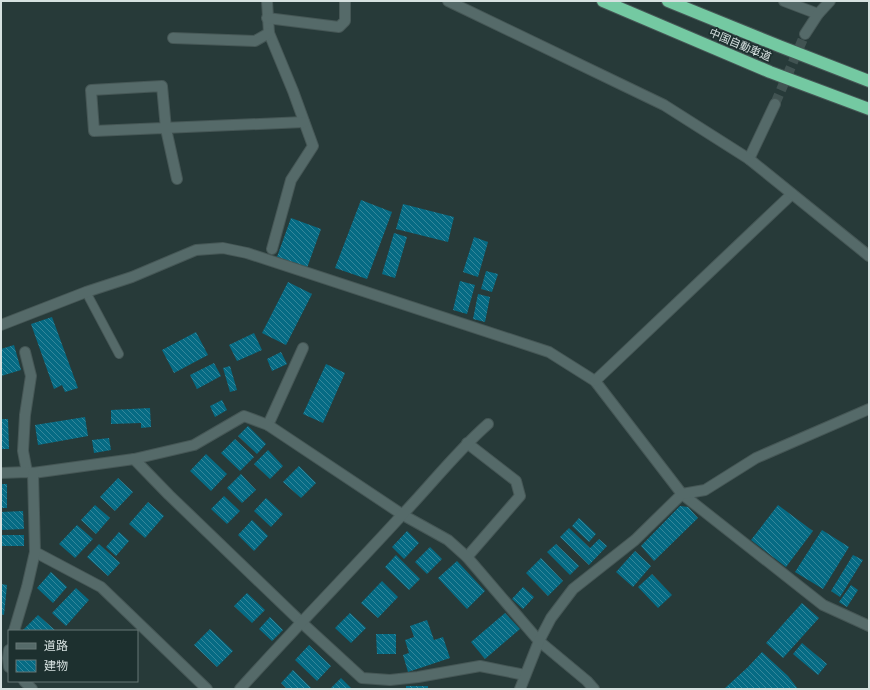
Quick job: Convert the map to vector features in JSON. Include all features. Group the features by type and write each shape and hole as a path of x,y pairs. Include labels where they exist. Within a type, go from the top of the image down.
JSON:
{"highway":[{"name":"中国自動車道","path":"603,1 770,72 869,109"},
{"name":"中国自動車道","path":"668,1 869,81"}],"street":[{"path":"267,1 269,33 293,91 313,146 291,180 272,249"},
{"path":"268,18 339,27 345,21 345,1"},
{"path":"448,1 664,105 749,159 869,256"},
{"path":"784,1 818,14"},
{"path":"805,34 818,14 830,1"},
{"path":"173,38 255,41 269,33"},
{"path":"177,179 166,129 162,86 91,90 94,131 166,129 304,122"},
{"path":"749,159 775,104"},
{"path":"595,381 792,194"},
{"path":"1,325 86,292 132,277 196,250 223,248 247,253 549,352 595,381 682,494 823,604 869,626"},
{"path":"268,425 303,348"},
{"path":"14,630 27,587 35,552 30,473 23,451 25,414 30,376 25,352"},
{"path":"520,689 539,641 551,618 573,589 635,540 682,494 705,490 756,458 869,409"},
{"path":"1,473 30,473 134,459 194,445 244,416 268,425 402,515 448,540 467,557 539,641 587,681 594,689"},
{"path":"240,689 402,515 466,443 488,424"},
{"path":"466,443 516,481 520,496 467,557"},
{"path":"134,459 169,495 301,622 362,678 390,680 418,677 480,666 525,675"},
{"path":"35,552 101,587 207,689"}],"lane":[{"path":"597,1 619,8"},
{"path":"86,292 119,354"}],"building":[{"path":"361,200 392,212 367,279 335,268"},
{"path":"403,204 454,217 448,242 396,229"},
{"path":"291,218 321,229 307,268 277,257"},
{"path":"394,233 407,237 395,278 382,274"},
{"path":"474,237 488,242 478,277 463,272"},
{"path":"486,271 498,274 492,292 481,289"},
{"path":"460,281 475,285 467,314 453,310"},
{"path":"288,282 312,294 286,345 262,333"},
{"path":"478,294 490,297 485,322 473,319"},
{"path":"52,317 78,388 65,392 62,385 54,389 31,324"},
{"path":"196,332 208,355 174,373 162,350"},
{"path":"254,333 262,350 237,361 229,345"},
{"path":"14,345 21,370 1,376 1,349"},
{"path":"281,352 287,364 272,371 267,359"},
{"path":"214,363 221,376 197,389 190,375"},
{"path":"326,364 345,373 323,423 303,414"},
{"path":"230,366 237,390 230,392 223,368"},
{"path":"222,400 227,410 215,417 210,406"},
{"path":"150,408 151,427 141,428 141,423 111,424 111,410"},
{"path":"85,417 88,436 38,445 35,425"},
{"path":"1,419 8,419 9,449 1,449"},
{"path":"248,426 266,444 257,454 238,436"},
{"path":"109,438 111,450 94,453 92,440"},
{"path":"235,439 254,457 240,471 221,453"},
{"path":"268,450 283,466 270,479 254,464"},
{"path":"206,454 227,474 211,491 190,471"},
{"path":"299,466 316,483 301,498 283,482"},
{"path":"241,474 256,490 242,503 227,488"},
{"path":"118,478 133,492 115,511 100,497"},
{"path":"1,484 7,484 7,508 1,508"},
{"path":"224,496 240,511 227,524 211,509"},
{"path":"266,498 283,514 271,527 254,511"},
{"path":"148,502 164,516 145,538 129,524"},
{"path":"95,505 110,518 96,534 81,520"},
{"path":"778,505 813,531 786,567 751,540"},
{"path":"680,506 688,507 698,518 654,561 641,546"},
{"path":"23,511 24,529 1,530 1,512"},
{"path":"579,518 596,534 589,542 572,526"},
{"path":"252,520 268,536 254,551 238,535"},
{"path":"77,525 93,539 75,558 59,544"},
{"path":"569,528 590,548 599,539 607,546 589,565 560,537"},
{"path":"822,530 849,547 823,589 795,572"},
{"path":"407,531 419,543 404,559 392,547"},
{"path":"119,532 129,541 116,556 106,547"},
{"path":"2,535 24,535 24,546 2,546"},
{"path":"99,544 120,563 108,576 87,557"},
{"path":"556,544 579,566 570,575 547,552"},
{"path":"430,547 442,559 427,574 415,562"},
{"path":"635,551 651,566 633,587 616,572"},
{"path":"396,555 420,579 409,590 385,567"},
{"path":"853,555 863,560 840,597 831,591"},
{"path":"541,558 563,581 548,596 526,573"},
{"path":"457,561 485,591 467,609 438,578"},
{"path":"51,572 67,587 53,603 37,588"},
{"path":"652,574 672,595 658,608 638,587"},
{"path":"382,581 398,597 378,618 361,603"},
{"path":"1,584 7,585 4,615 1,614"},
{"path":"851,585 858,590 847,607 839,602"},
{"path":"523,587 534,597 523,609 512,599"},
{"path":"76,588 89,600 66,626 52,613"},
{"path":"247,593 265,610 252,623 234,606"},
{"path":"802,603 819,618 783,658 766,643"},
{"path":"350,613 366,628 351,643 335,628"},
{"path":"505,613 520,629 485,659 471,642"},
{"path":"38,615 55,630 23,630"},
{"path":"270,617 283,630 272,641 259,629"},
{"path":"427,620 434,640 443,637 450,658 408,672 403,655 409,653 405,640 414,637 410,626"},
{"path":"210,629 233,651 217,667 194,645"},
{"path":"376,634 396,634 396,654 377,654"},
{"path":"802,643 827,664 818,675 793,654"},
{"path":"309,645 331,666 317,681 295,660"},
{"path":"762,652 788,676 798,689 724,689 748,667"},
{"path":"293,670 312,689 287,689 281,683"},
{"path":"341,678 352,689 330,689"},
{"path":"406,686 428,686 428,689 406,689"}],"tunnel":[{"path":"775,104 805,34"}]}
